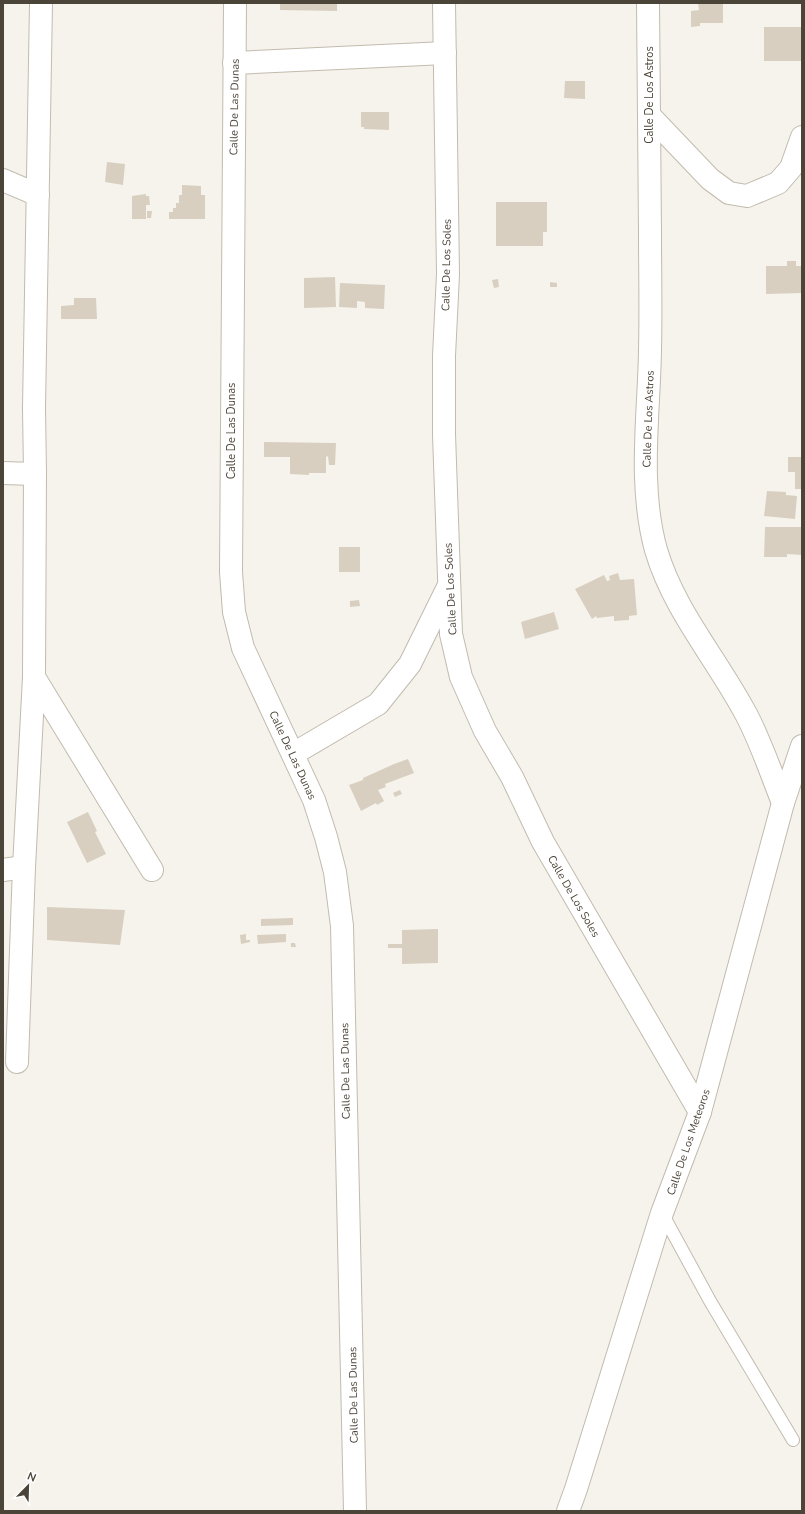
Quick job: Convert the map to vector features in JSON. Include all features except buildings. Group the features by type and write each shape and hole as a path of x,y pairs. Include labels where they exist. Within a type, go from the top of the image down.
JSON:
{"street":[{"path":"17,1062 13,869 34,677 34,408 41,3"},
{"name":"Calle De Las Dunas","path":"235,3 231,422 231,572 234,612 243,648 314,800 335,872 342,926 355,1511"},
{"name":"Calle De Los Soles","path":"444,3 448,274 444,356 444,426 451,634 461,677 485,731 512,777 543,842 700,1112"},
{"name":"Calle De Los Astros","path":"648,3 650,349 647,478 649,511 656,550 670,584 691,626 746,713 758,739 783,803"},
{"path":"234,63 445,54"},
{"path":"649,115 710,178 729,193 747,196 778,183 791,168 802,137"},
{"path":"3,180 38,195"},
{"path":"3,473 35,474"},
{"path":"293,754 378,704 410,664 449,584"},
{"path":"34,677 152,870"},
{"name":"Calle De Los Meteoros","path":"568,1511 662,1213 700,1112 783,803 802,746"}],"lane":[{"path":"662,1213 710,1302 793,1440"}]}
